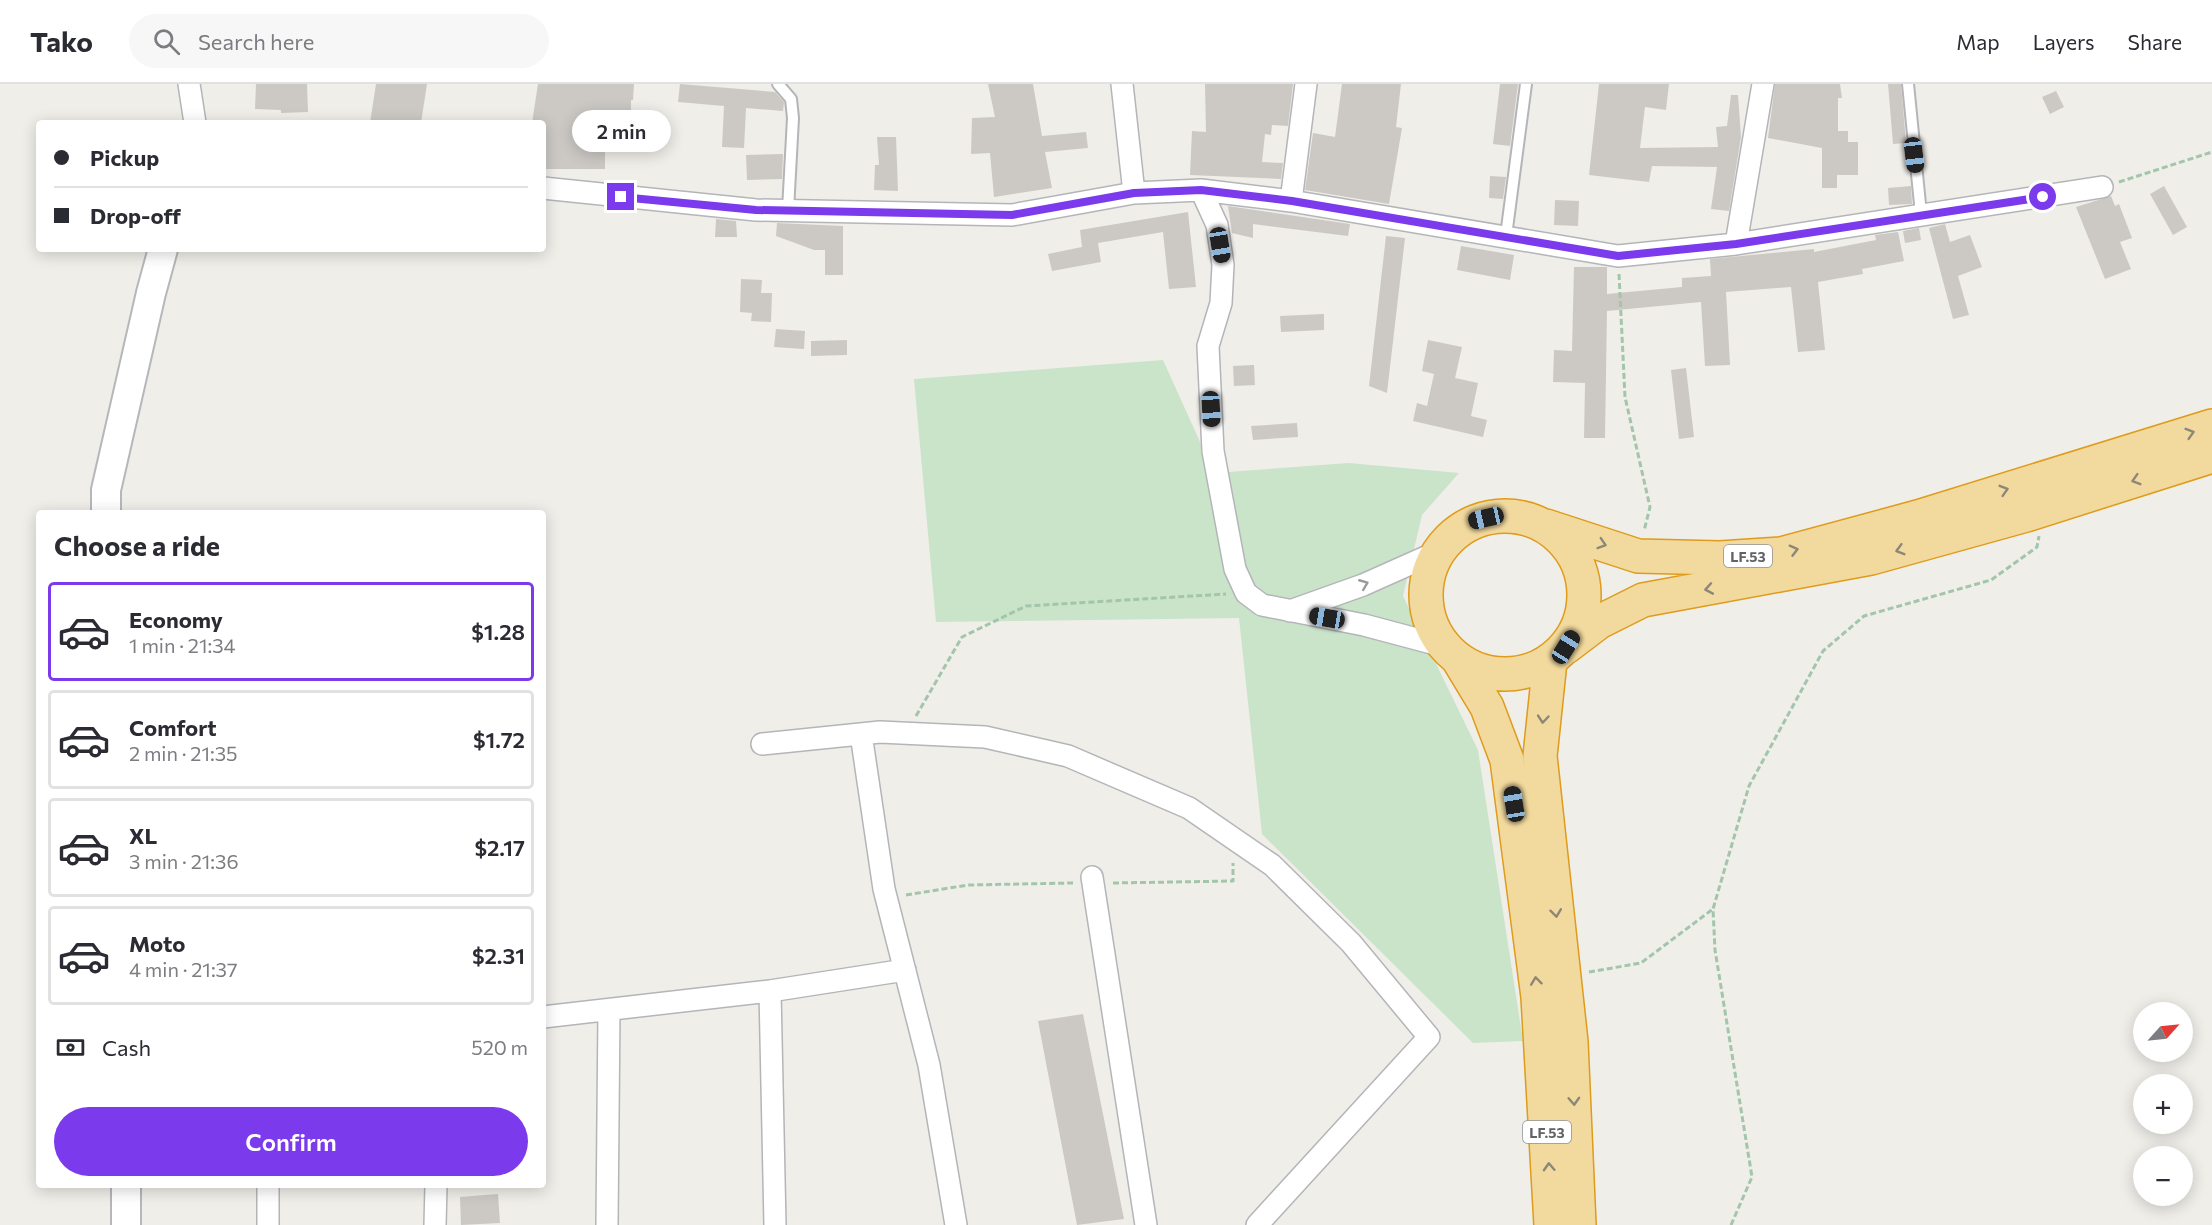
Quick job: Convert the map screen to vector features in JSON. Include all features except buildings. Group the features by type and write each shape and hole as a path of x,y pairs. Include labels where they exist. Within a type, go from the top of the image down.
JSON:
{"highway":[{"name":"LF.53","path":"1551,1225 1538,997 1507,760 1487,708 1431,624 1425,600 1427,575 1437,552 1453,534 1482,519 1498,515 1523,517 1638,556 1720,558 1781,554 1918,517 2212,426"},
{"name":"LF.53","path":"1451,653 1475,669 1494,674 1523,672 1558,654 1599,622 1643,600 1871,558 2044,509 2212,456"},
{"name":"LF.53","path":"1546,526 1564,541 1577,560 1583,582 1584,605 1578,627 1558,654 1540,756 1571,1042 1579,1225"}],"street":[{"path":"189,84 195,120"},
{"path":"1122,84 1134,193"},
{"path":"1292,201 1306,84"},
{"path":"1736,244 1763,84"},
{"path":"546,188 788,210 1012,215 1134,193 1201,190 1292,201 1618,256 1736,244 2103,188"},
{"path":"1201,190 1217,225 1223,265 1221,303 1208,346 1213,451 1235,569 1246,593 1262,605 1364,625 1451,653"},
{"path":"106,510 106,490 151,293 163,252"},
{"path":"1289,611 1363,585 1437,552"},
{"path":"762,744 861,734 905,733 985,737 1068,756 1189,808 1272,865 1351,943 1429,1037 1257,1225"},
{"path":"861,734 887,898 929,1065 956,1225"},
{"path":"1093,882 1146,1225"},
{"path":"546,1017 770,991 905,970"},
{"path":"770,991 775,1225"},
{"path":"607,1225 609,1010"},
{"path":"126,1188 126,1225"},
{"path":"268,1188 268,1225"},
{"path":"435,1225 436,1188"}],"lane":[{"path":"778,84 791,99 793,117 788,210"},
{"path":"1506,236 1526,84"},
{"path":"1908,84 1921,214"}],"path":[{"path":"2103,188 2212,152"},
{"path":"1618,256 1625,398 1650,507 1638,556"},
{"path":"1731,1225 1752,1177 1715,950 1713,909 1749,786 1823,651 1863,616 1991,580 2037,547 2044,509"},
{"path":"905,733 962,637 1026,606 1246,593"},
{"path":"887,898 968,885 1233,881 1233,859"},
{"path":"1563,976 1641,963 1713,909"}],"green space":[{"path":"1163,360 1214,473 1349,463 1459,473 1422,515 1403,596 1478,750 1523,1041 1473,1043 1262,834 1239,618 936,622 914,379"}],"route":[{"path":"621,197 756,210 1012,215 1134,193 1201,190 1292,201 1618,256 1736,244 2043,197"}]}
